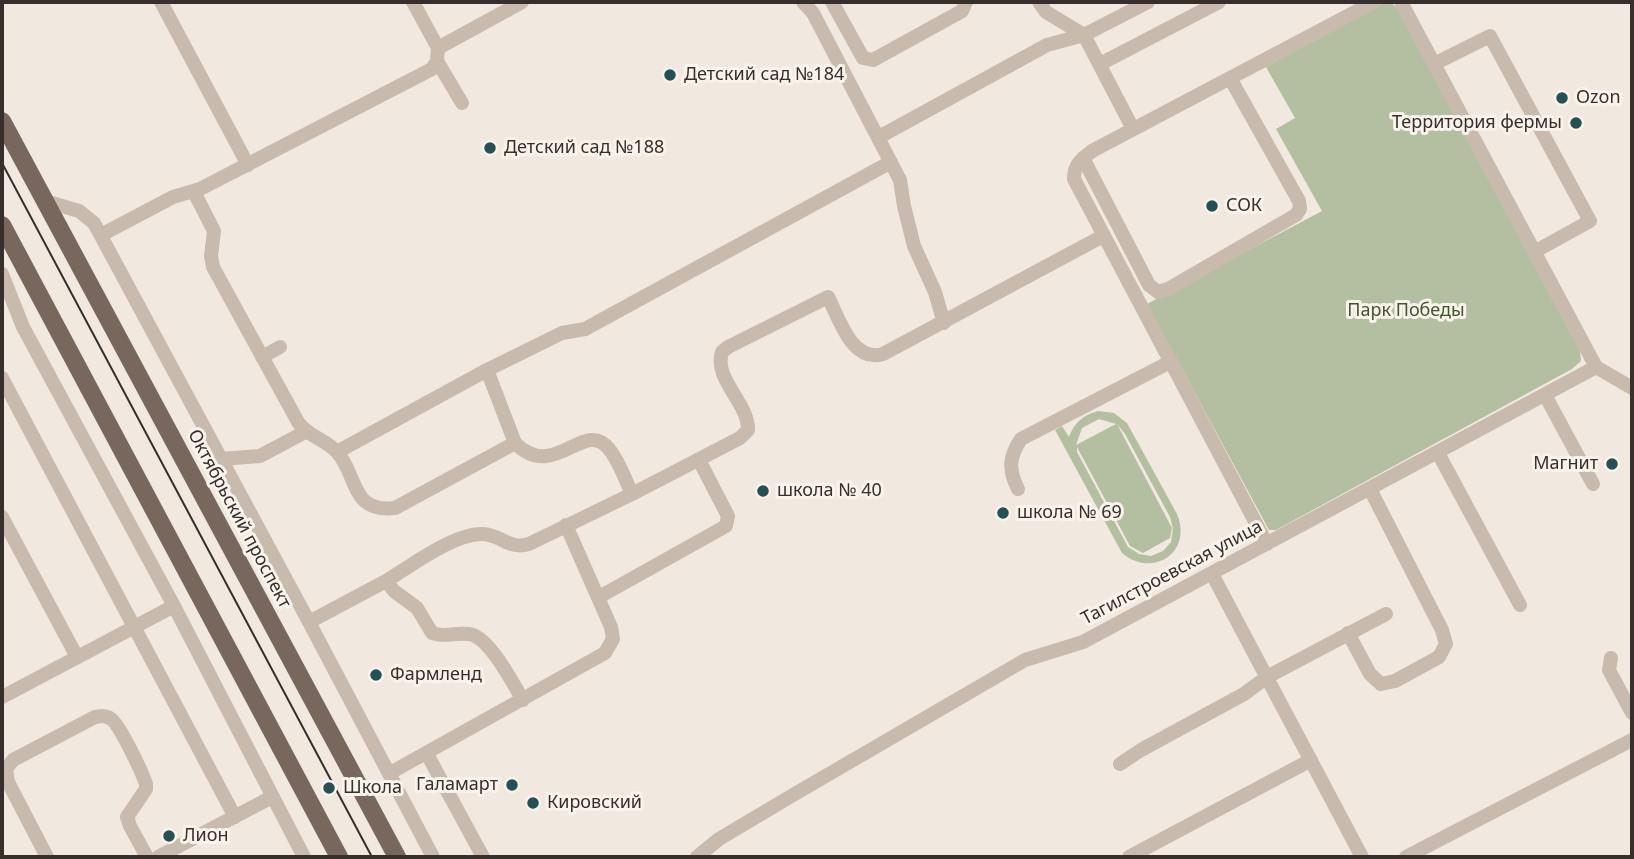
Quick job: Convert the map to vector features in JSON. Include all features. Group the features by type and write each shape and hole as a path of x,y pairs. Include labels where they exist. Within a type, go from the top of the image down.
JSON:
{"main road":[{"name":"Октябрьский проспект","path":"2,121 397,857"},
{"path":"2,225 338,857"}],"street":[{"path":"161,2 248,165"},
{"path":"413,2 462,103"},
{"path":"101,235 173,197 194,192 248,165 432,69 438,54 522,2"},
{"path":"944,323 935,292 914,246 900,180 808,8 832,2 863,58 873,60 962,11 967,2"},
{"path":"1039,2 1046,12 1084,35 1133,129"},
{"path":"879,137 1047,45 1084,35 1147,2"},
{"path":"1100,64 1219,2"},
{"path":"1267,544 1103,236 1074,179 1074,170 1083,158 1133,129 1374,2"},
{"path":"1401,2 1596,368 1632,388"},
{"path":"1434,64 1490,36 1590,221 1534,251"},
{"path":"1083,158 1149,285 1158,292 1167,289 1296,215 1300,209 1299,201 1230,78"},
{"path":"337,452 487,370 562,333 585,329 891,162"},
{"path":"194,192 214,230 211,262 262,356 293,402 305,432 337,452 360,496 376,508 395,508 516,443"},
{"path":"45,201 79,211 94,223 433,857"},
{"path":"309,621 468,536 492,536 518,547 529,544 740,438 748,430 746,416 720,364 722,352 828,297 853,345 867,356 883,354 1103,236"},
{"path":"2,274 23,327 174,606 304,857"},
{"path":"262,356 280,347"},
{"path":"1018,489 1010,467 1013,452 1021,439 1170,362"},
{"name":"Тагилстроевская улица","path":"698,857 740,826 1012,667 1046,652 1083,642 1596,368"},
{"path":"487,370 516,443 524,451 539,458 552,457 580,442 601,442 608,448 632,494"},
{"path":"2,378 235,817"},
{"path":"1545,395 1594,484"},
{"path":"221,459 260,456 305,432"},
{"path":"1438,453 1520,605"},
{"path":"598,597 726,526 728,516 699,460"},
{"path":"1349,633 1370,674 1381,684 1395,681 1438,657 1446,644 1442,630 1370,489"},
{"path":"2,517 77,657"},
{"path":"390,774 605,653 613,633 566,525"},
{"path":"1212,574 1362,857"},
{"path":"386,581 394,591 417,608 432,633 443,636 479,636 523,700"},
{"path":"2,697 174,606"},
{"path":"1120,764 1244,694 1267,677 1386,614"},
{"path":"1611,658 1609,670 1632,713"},
{"path":"47,857 8,782 6,768 13,760 95,717 107,716 116,723 144,779 146,789 127,817 147,857"},
{"path":"1406,857 1632,740"},
{"path":"428,754 483,857"},
{"path":"1129,857 1311,760"},
{"path":"158,857 272,797"}],"green space":[{"name":"Парк Победы","path":"1390,2 1397,8 1580,351 1581,361 1572,369 1276,530 1269,530 1147,304 1322,211 1276,129 1295,118 1266,67 1383,3"},
{"path":"1093,413 1114,413 1127,423 1177,514 1181,528 1180,540 1167,558 1146,563 1122,553 1055,430 1062,426 1069,437 1080,420","holes":["1099,419 1116,424 1076,445 1082,428","1117,424 1170,517 1173,529 1171,542 1163,551 1151,556 1139,554 1128,547 1077,452 1077,447 1130,546 1143,553 1170,538 1172,528"]}],"tram line":[{"path":"2,163 372,857"}],"place":[{"name":"Детский сад №184","path":"670,75"},
{"name":"Ozon","path":"1562,98"},
{"name":"Территория фермы","path":"1576,123"},
{"name":"Детский сад №188","path":"490,148"},
{"name":"СОК","path":"1212,206"},
{"name":"Магнит","path":"1612,464"},
{"name":"школа № 40","path":"763,491"},
{"name":"школа № 69","path":"1003,513"},
{"name":"Фармленд","path":"376,675"},
{"name":"Галамарт","path":"512,785"},
{"name":"Школа","path":"329,788"},
{"name":"Кировский","path":"533,803"},
{"name":"Лион","path":"169,836"}]}
